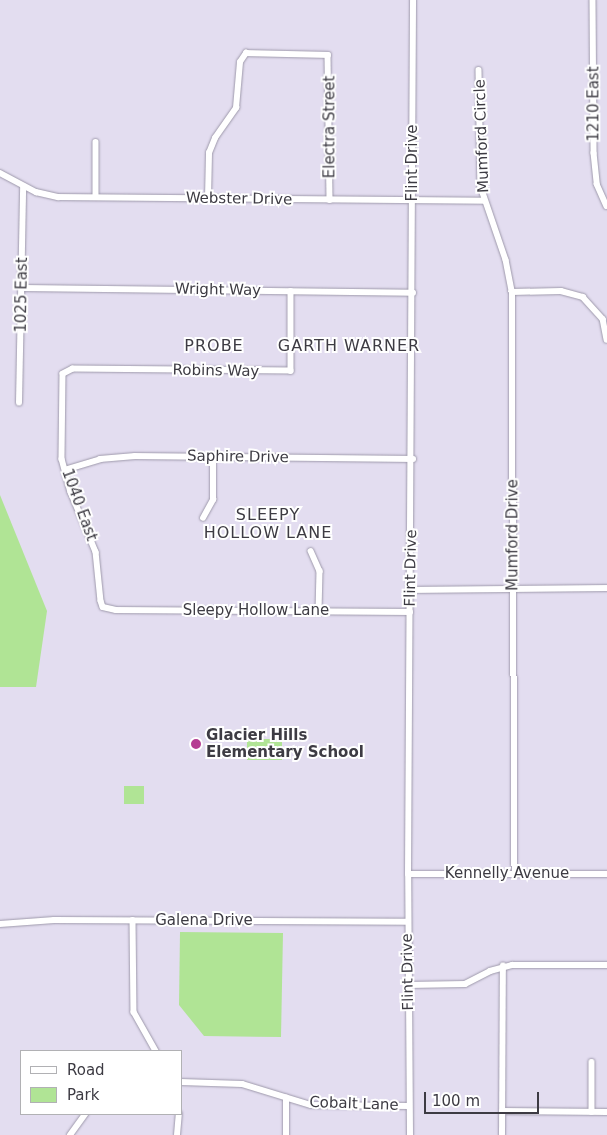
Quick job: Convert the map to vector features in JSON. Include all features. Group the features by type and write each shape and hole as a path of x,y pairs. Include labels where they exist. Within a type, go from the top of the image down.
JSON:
{"street":[{"name":"Flint Drive","path":"410,1135 408,874 413,292 413,0"},
{"name":"1210 East","path":"593,0 594,159 597,184 607,206"},
{"name":"Electra Street","path":"208,198 209,153 215,138 236,108 240,62 246,53 328,55 330,200"},
{"name":"Mumford Circle","path":"479,70 484,201"},
{"path":"96,142 96,197"},
{"name":"Webster Drive","path":"0,173 23,187 46,195 484,201"},
{"name":"1025 East","path":"19,403 23,288 23,187"},
{"name":"Mumford Drive","path":"484,201 506,260 512,292 515,874"},
{"name":"Wright Way","path":"23,288 413,292"},
{"name":"Robins Way","path":"63,374 74,370 291,371 291,291"},
{"path":"512,292 561,291 583,297 603,319 607,340"},
{"name":"1040 East","path":"63,374 61,432 64,470 96,552 103,606"},
{"name":"Saphire Drive","path":"64,470 117,457 412,459"},
{"path":"203,518 213,500 213,457"},
{"path":"311,550 320,571 319,611"},
{"path":"410,590 607,588"},
{"name":"Sleepy Hollow Lane","path":"103,606 125,610 410,612"},
{"name":"Kennelly Avenue","path":"408,874 607,874"},
{"name":"Galena Drive","path":"0,924 25,920 408,922"},
{"path":"133,920 134,1012 155,1050"},
{"path":"408,985 465,984 503,966 607,965"},
{"path":"502,1135 503,966"},
{"path":"592,1062 592,1112"},
{"name":"Cobalt Lane","path":"182,1082 242,1084 311,1105 409,1106"},
{"path":"286,1098 286,1135"},
{"path":"502,1111 607,1112"},
{"path":"70,1135 84,1115"},
{"path":"177,1135 178,1115"}],"green space":[{"path":"0,495 47,611 36,687 0,687"},
{"path":"247,739 282,739 282,760 247,760"},
{"path":"124,786 144,786 144,804 124,804"},
{"path":"180,932 283,933 281,1037 204,1036 179,1005"}],"place":[{"name":"Glacier Hills Elementary School","path":"196,744"}],"district":[{"name":"PROBE","path":"214,346"},
{"name":"GARTH WARNER","path":"349,346"},
{"name":"SLEEPY HOLLOW LANE","path":"268,524"}]}
